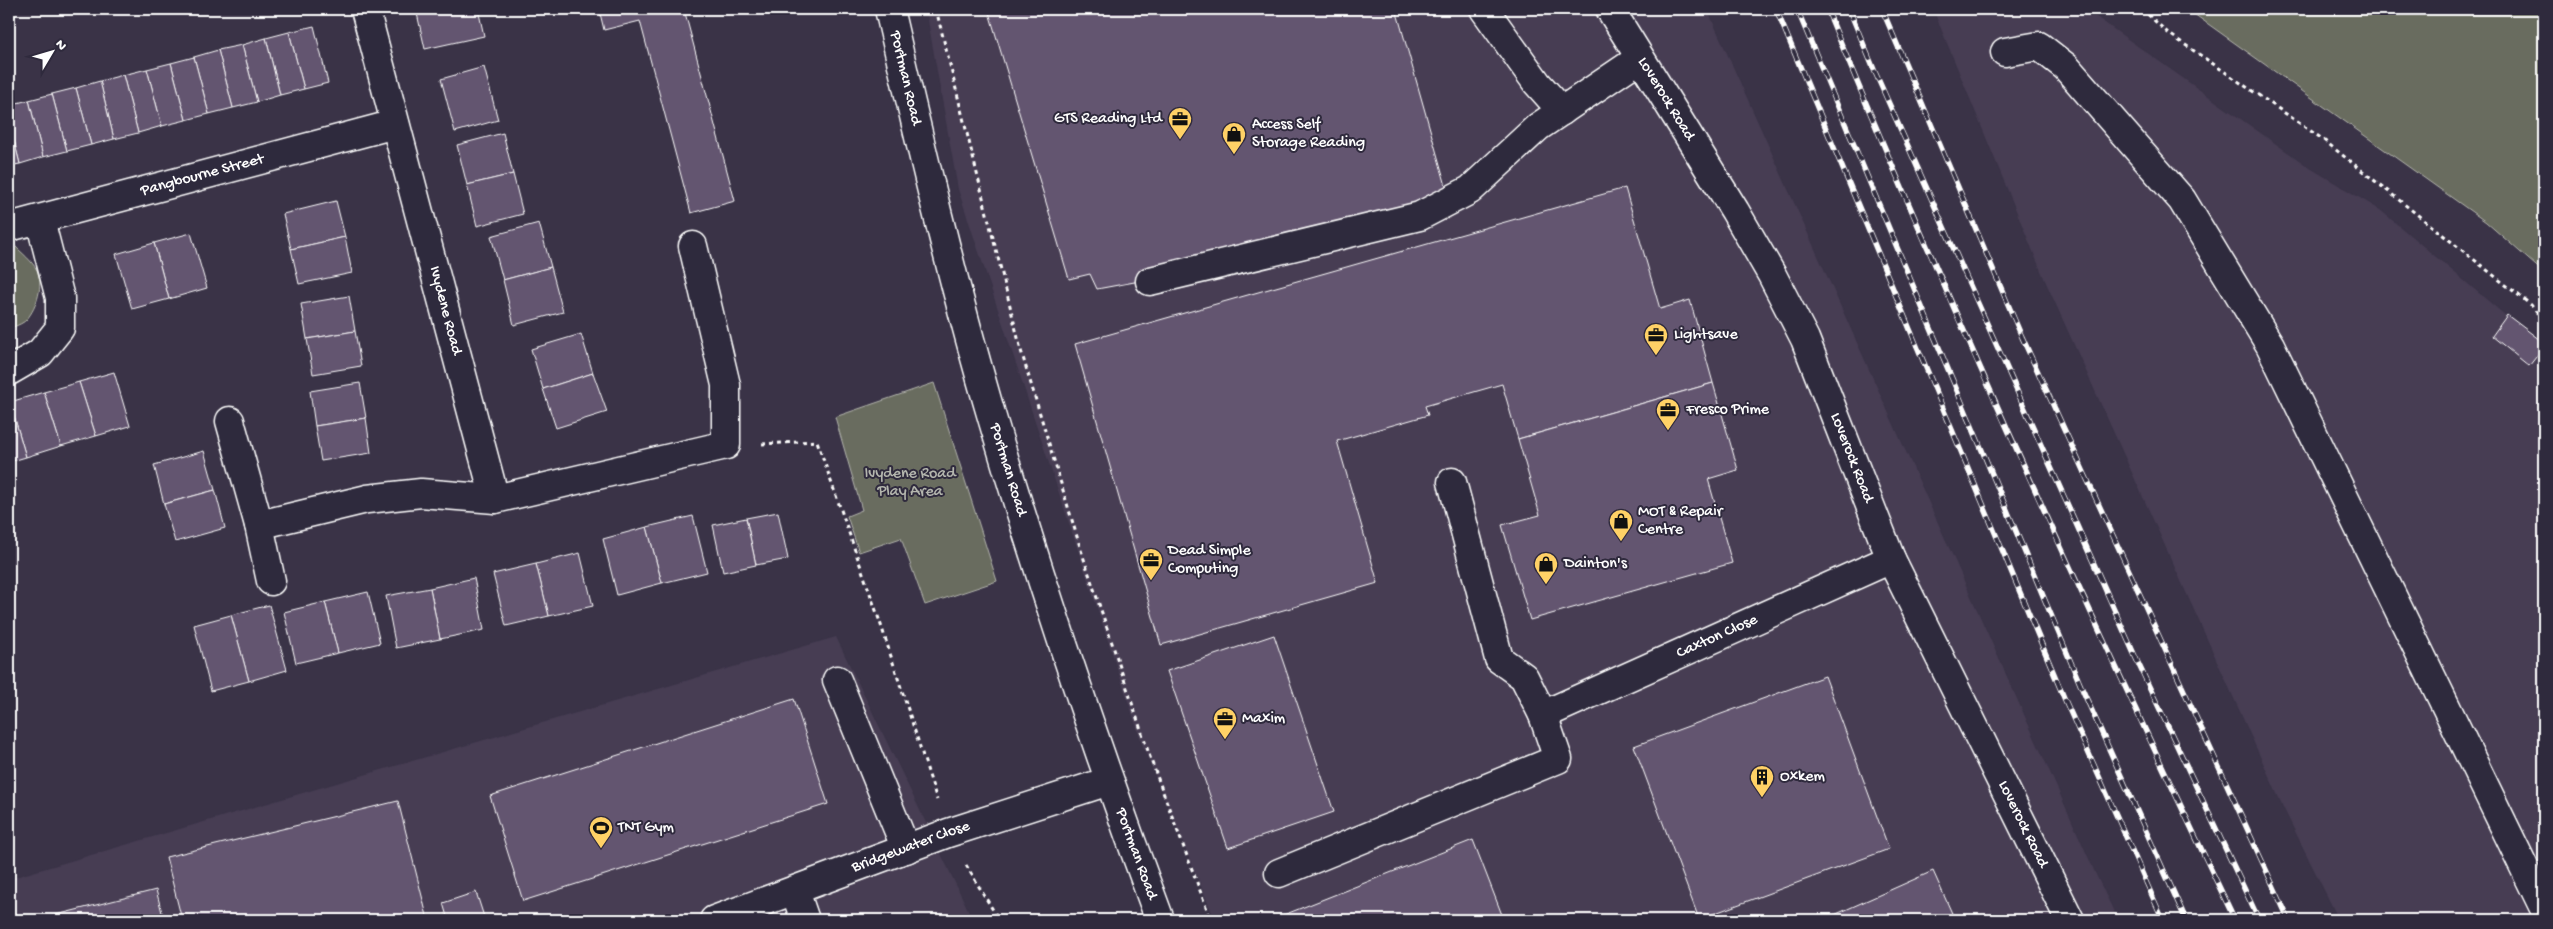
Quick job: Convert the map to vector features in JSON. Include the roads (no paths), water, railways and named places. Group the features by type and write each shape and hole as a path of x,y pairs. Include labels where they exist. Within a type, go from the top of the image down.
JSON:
{"street":[{"name":"Ivydene Road","path":"365,9 495,499"},
{"name":"Portman Road","path":"889,9 923,157 993,420 1109,782 1160,920"},
{"path":"1484,9 1537,83 1562,111"},
{"name":"Loverock Road","path":"1610,9 1735,211 1801,331 1855,462 1891,559 2070,920"},
{"path":"2004,52 2039,46 2066,67 2182,200 2270,345 2544,908"},
{"path":"1150,281 1420,216 1470,190 1538,127 1640,58"},
{"name":"Pangbourne Street","path":"9,227 395,124"},
{"path":"9,371 40,353 60,328 60,298 40,220"},
{"path":"260,525 376,498 421,493 495,499 726,445 726,385 693,246"},
{"path":"230,422 260,525 271,581"},
{"path":"1279,872 1558,759 1543,715 1524,677 1500,659 1452,482"},
{"name":"Caxton Close","path":"1543,715 1891,559"},
{"path":"836,680 906,848"},
{"name":"Bridgewater Close","path":"714,920 795,892 948,833 1109,782"},
{"path":"795,892 805,920"}],"railway":[{"path":"1776,9 2065,700 2163,920"},
{"path":"1797,9 2083,691 2186,920"},
{"path":"1827,9 1924,239 2025,468 2235,920"},
{"path":"1849,9 1875,72 2139,665 2259,920"},
{"path":"1882,9 2022,337 2289,920"}],"place":[{"name":"GTS Reading Ltd","path":"1180,140"},
{"name":"Access Self Storage Reading","path":"1234,155"},
{"name":"Lightsave","path":"1656,356"},
{"name":"Fresco Prime","path":"1668,431"},
{"name":"MOT & Repair Centre","path":"1621,542"},
{"name":"Dead Simple Computing","path":"1151,581"},
{"name":"Dainton's","path":"1546,585"},
{"name":"Maxim","path":"1225,740"},
{"name":"Oxkem","path":"1762,798"},
{"name":"TNT Gym","path":"601,849"}],"park label":[{"name":"Ivydene Road Play Area","path":"910,483"}]}
